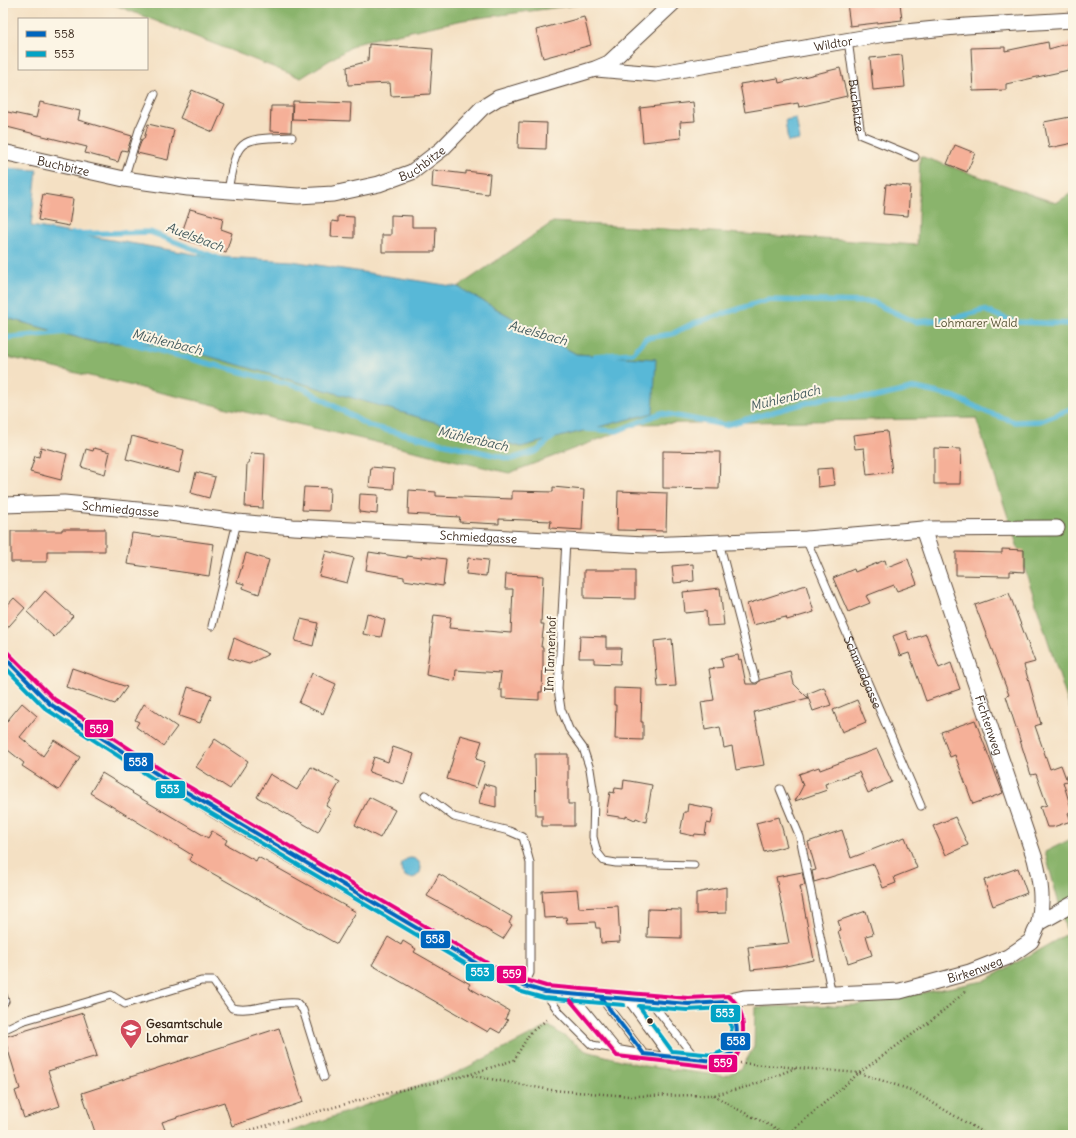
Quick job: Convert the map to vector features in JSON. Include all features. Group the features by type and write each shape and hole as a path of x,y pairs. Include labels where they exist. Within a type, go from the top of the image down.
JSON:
{"street":[{"name":"Buchbitze","path":"3,152 124,179 188,188 298,196 332,194 379,184 412,172 442,149 482,108 498,98 595,69 610,63 673,3"},
{"name":"Wildtor","path":"595,69 656,74 848,40 966,26 1073,20"},
{"name":"Schmiedgasse","path":"3,505 64,503 170,513 237,522 464,536 566,539 645,545 806,539 923,529 1057,528"},
{"name":"Fichtenweg","path":"923,529 1035,859 1041,884 1042,903 1039,923"},
{"name":"Birkenweg","path":"3,656 50,704 166,780 237,824 485,968 524,986 545,992 601,998 688,1004 726,1002 744,998 900,991 970,972 1008,957 1031,941 1039,923"},
{"path":"1039,923 1073,904"}],"lane":[{"name":"Buchbitze","path":"848,40 861,136 916,157"},
{"path":"124,179 139,130 155,94"},
{"path":"228,191 234,158 245,142 257,138 292,137"},
{"path":"212,626 237,522"},
{"name":"Im Tannenhof","path":"566,539 558,689 561,708 569,729 583,748 590,769 594,795 593,837 597,852 604,860 616,864 694,865"},
{"name":"Schmiedgasse","path":"806,539 921,806"},
{"path":"719,542 754,679"},
{"path":"780,789 800,837 832,995"},
{"path":"425,795 454,817 509,831 523,837 530,863 530,973 524,986"},
{"path":"3,1030 22,1021 111,995 125,1004 201,981 213,981 232,1008 240,1010 253,1009 286,1001 297,1003 303,1010 324,1077"},
{"path":"545,992 560,1013 592,1045 644,1054 697,1060 716,1061 732,1053 738,1038 736,1016 726,1002"},
{"path":"3,995 5,1001 3,1004"},
{"path":"574,995 618,1050"},
{"path":"601,998 644,1054"},
{"path":"627,1000 669,1057"},
{"path":"651,1001 697,1060"}],"path":[{"path":"714,1096 788,1135 859,1073 931,1021 964,993 970,972"},
{"path":"232,1135 375,1096 468,1075 514,1060 530,1033"},
{"path":"716,1061 859,1073 911,1090 987,1135"},
{"path":"468,1075 551,1090 629,1096 714,1096 750,1086 798,1067"}],"green space":[{"path":"110,3 591,3 463,20 359,42 301,78"},
{"name":"Lohmarer Wald","path":"920,156 1056,203 1073,192 1073,718 976,418 640,424 509,473 3,356 3,317 94,342 655,359 576,354 458,287 553,222 917,245"},
{"path":"1073,838 1073,1135 282,1135 456,1073 549,1026 586,1051 644,1066 724,1076 741,1069 754,1047 755,1007 859,1005 984,981 1067,934 1045,852"}],"water":[{"path":"796,118 800,140 788,142 785,120"},
{"path":"3,168 37,170 31,226 205,256 292,261 458,287 576,354 656,359 653,413 521,447 170,345 94,342 3,317"},
{"path":"407,858 415,858 421,864 421,872 415,878 407,878 401,872 401,864"}],"building":[{"path":"847,3 900,3 902,20 850,26"},
{"path":"584,17 591,45 543,58 536,30"},
{"path":"1048,42 1049,49 1073,42 1073,69 1006,84 1006,90 973,91 971,48 1005,47 1005,51"},
{"path":"369,44 433,49 430,94 391,96 390,83 348,85 347,67 368,61"},
{"path":"902,55 905,87 873,90 870,58"},
{"path":"840,68 847,96 799,107 798,103 745,112 740,84 778,78 779,83"},
{"path":"192,90 225,104 213,132 180,118"},
{"path":"293,101 351,103 350,121 292,119"},
{"path":"40,102 80,111 78,120 132,136 127,151 122,150 118,162 85,153 87,147 3,126 3,111 36,118"},
{"path":"693,102 695,121 680,122 681,138 643,142 640,108"},
{"path":"271,106 292,106 291,132 270,131"},
{"path":"1070,117 1073,143 1049,148 1044,122"},
{"path":"519,122 547,123 546,149 518,148"},
{"path":"148,124 174,130 168,160 137,153 142,139 144,139"},
{"path":"955,145 975,153 967,172 947,164"},
{"path":"433,170 466,174 466,171 490,174 488,194 432,187"},
{"path":"886,184 910,186 908,216 883,214"},
{"path":"43,194 73,199 69,226 38,220"},
{"path":"190,209 223,218 221,229 232,233 226,253 180,238"},
{"path":"391,215 412,216 412,227 436,227 435,252 382,252 382,235 391,235"},
{"path":"338,216 354,217 354,238 331,237 332,221 338,222"},
{"path":"887,431 892,472 867,475 864,448 855,449 853,435"},
{"path":"132,436 184,450 179,473 126,459"},
{"path":"41,447 67,454 61,480 30,472 35,456 39,457"},
{"path":"94,448 110,452 105,474 81,467 86,449 93,451"},
{"path":"934,448 961,449 960,484 934,484"},
{"path":"663,451 720,452 719,489 663,488"},
{"path":"251,453 265,454 263,508 245,507 247,463 249,463"},
{"path":"371,467 394,469 393,489 369,487"},
{"path":"833,468 835,485 818,487 817,469"},
{"path":"196,472 215,477 209,498 191,493"},
{"path":"304,487 330,488 329,511 302,510"},
{"path":"553,487 584,490 582,530 550,528 551,521 499,519 499,524 459,522 460,517 408,514 409,490 436,492 436,496 512,499 512,491 553,492"},
{"path":"618,491 667,493 666,531 617,530"},
{"path":"360,494 378,495 377,514 359,512"},
{"path":"62,529 105,529 105,551 47,551 47,562 11,562 11,531 62,531"},
{"path":"132,533 214,544 209,576 127,564"},
{"path":"1002,549 1024,550 1024,572 1010,571 1010,576 956,575 956,552 1002,553"},
{"path":"326,551 354,558 347,583 319,576"},
{"path":"369,552 407,558 407,556 422,558 422,556 446,559 443,586 404,580 404,577 366,570"},
{"path":"246,553 269,560 259,594 243,588 244,584 237,582"},
{"path":"468,558 488,560 486,576 466,574"},
{"path":"908,559 917,584 897,591 894,585 866,596 870,603 848,612 833,578 854,569 855,572 885,560 887,567"},
{"path":"693,564 694,581 674,583 672,566"},
{"path":"584,570 635,570 635,599 584,598"},
{"path":"506,574 543,576 541,624 544,624 541,647 543,647 543,666 542,692 539,692 539,700 502,698 502,690 499,690 501,673 456,670 455,681 426,675 434,615 451,617 449,628 511,633 513,589 505,589"},
{"path":"806,585 814,612 787,620 786,617 753,625 747,604"},
{"path":"720,588 724,625 707,626 706,611 685,613 683,592"},
{"path":"45,591 73,616 54,637 27,612"},
{"path":"1009,593 1035,662 1024,665 1041,724 1035,726 1050,769 1061,765 1067,781 1063,782 1072,811 1068,813 1071,821 1053,827 1047,827 1040,807 1047,805 1036,774 1031,775 1006,696 1009,695 975,605"},
{"path":"14,598 25,608 3,633 3,610"},
{"path":"367,613 385,620 381,637 363,634"},
{"path":"301,619 318,623 313,646 295,641"},
{"path":"906,631 909,640 926,634 939,668 951,663 960,689 926,701 909,653 900,656 893,636"},
{"path":"580,636 606,637 606,648 621,648 620,664 594,663 594,658 579,658"},
{"path":"234,638 269,654 249,664 228,658"},
{"path":"672,639 676,686 658,687 654,641"},
{"path":"738,655 739,660 741,659 746,684 757,684 760,680 791,672 794,684 808,698 754,712 764,765 736,770 732,746 724,748 720,727 705,730 701,702 714,700 709,669 723,667 721,658"},
{"path":"72,668 127,687 115,704 66,687"},
{"path":"312,673 336,684 323,714 299,703"},
{"path":"188,687 212,695 200,723 179,716"},
{"path":"824,687 831,705 813,711 807,694"},
{"path":"614,688 642,689 641,722 643,722 643,740 615,739 616,705 614,705"},
{"path":"857,700 866,722 842,732 833,710"},
{"path":"22,703 37,716 20,737 43,756 54,740 80,757 59,790 22,766 24,763 3,746 3,726"},
{"path":"144,704 177,727 163,746 136,727 139,722 135,720"},
{"path":"975,720 1003,793 973,804 955,755 950,757 941,732"},
{"path":"460,735 482,741 476,759 485,762 476,788 447,779"},
{"path":"215,739 248,761 230,789 196,767"},
{"path":"393,747 414,754 404,784 369,772 374,757 388,762"},
{"path":"877,749 892,782 868,793 859,772 825,784 827,790 795,801 803,786 799,774 819,767 820,770"},
{"path":"535,754 568,754 568,804 574,804 574,826 542,826 542,815 536,815"},
{"path":"311,767 340,782 326,806 331,809 318,832 257,797 270,774 297,790"},
{"path":"102,773 133,792 132,793 208,838 212,831 227,840 225,844 256,861 258,857 356,912 337,944 189,860 192,855 90,793"},
{"path":"624,780 652,785 646,822 636,818 635,820 626,816 626,818 606,815 610,792 614,793 615,788 623,789"},
{"path":"484,784 496,787 496,807 479,803"},
{"path":"369,797 395,810 380,838 355,825"},
{"path":"688,804 714,809 711,824 707,823 705,835 695,834 694,836 680,833 684,812 687,812"},
{"path":"779,817 787,846 764,852 756,823"},
{"path":"955,817 968,845 946,855 933,826"},
{"path":"842,830 851,858 905,837 917,868 894,877 896,883 883,888 874,864 814,882 812,871 816,870 808,842"},
{"path":"1018,868 1027,893 993,906 984,880"},
{"path":"802,872 805,885 800,886 814,960 781,967 751,970 748,947 789,943 776,877"},
{"path":"439,874 512,917 509,923 512,925 503,939 427,896"},
{"path":"726,887 726,913 696,914 696,893"},
{"path":"577,889 579,908 618,906 620,942 601,943 600,928 596,928 595,922 567,923 566,917 544,918 542,891"},
{"path":"648,909 681,910 681,938 647,937"},
{"path":"866,911 873,934 866,936 872,955 848,963 838,931 841,930 838,921"},
{"path":"388,937 401,945 403,941 416,949 414,952 470,984 468,987 509,1011 505,1019 508,1020 500,1033 491,1028 488,1032 372,965"},
{"path":"83,1013 97,1056 48,1071 60,1106 24,1118 15,1091 20,1089 4,1037"},
{"path":"279,1028 303,1102 232,1126 224,1102 162,1122 167,1135 96,1135 82,1093"}],"waterway":[{"name":"Auelsbach","path":"72,234 150,232 220,259"},
{"name":"Auelsbach","path":"595,356 633,353 646,338 672,334 694,323 767,300 872,302 915,322 952,319 984,310 1014,322 1073,324"},
{"name":"Mühlenbach","path":"3,338 68,332"},
{"name":"Mühlenbach","path":"122,341 303,388 369,426 511,459 537,451 554,436"},
{"name":"Mühlenbach","path":"586,429 617,431 661,413 725,425 824,398 876,397 916,388 955,397 989,413 1015,422 1040,421 1073,408"}],"transit line":[{"name":"559","path":"7,652 54,699 169,775 494,967 526,980 546,986 688,998 728,996 739,1008 742,1016 742,1042 736,1057 715,1067 617,1056 570,1000"},
{"name":"558","path":"3,656 50,704 166,780 491,972 524,986 545,992 688,1004 726,1002 735,1021 737,1033 735,1046 732,1053 715,1061 644,1054 601,998"},
{"name":"553","path":"3,665 46,709 163,785 488,977 522,992 544,998 624,1005"},
{"name":"553","path":"639,1006 687,1010 723,1008 732,1027 727,1049 714,1055 672,1051 639,1006"}],"place":[{"name":"Gesamtschule Lohmar","path":"131,1050"}]}
